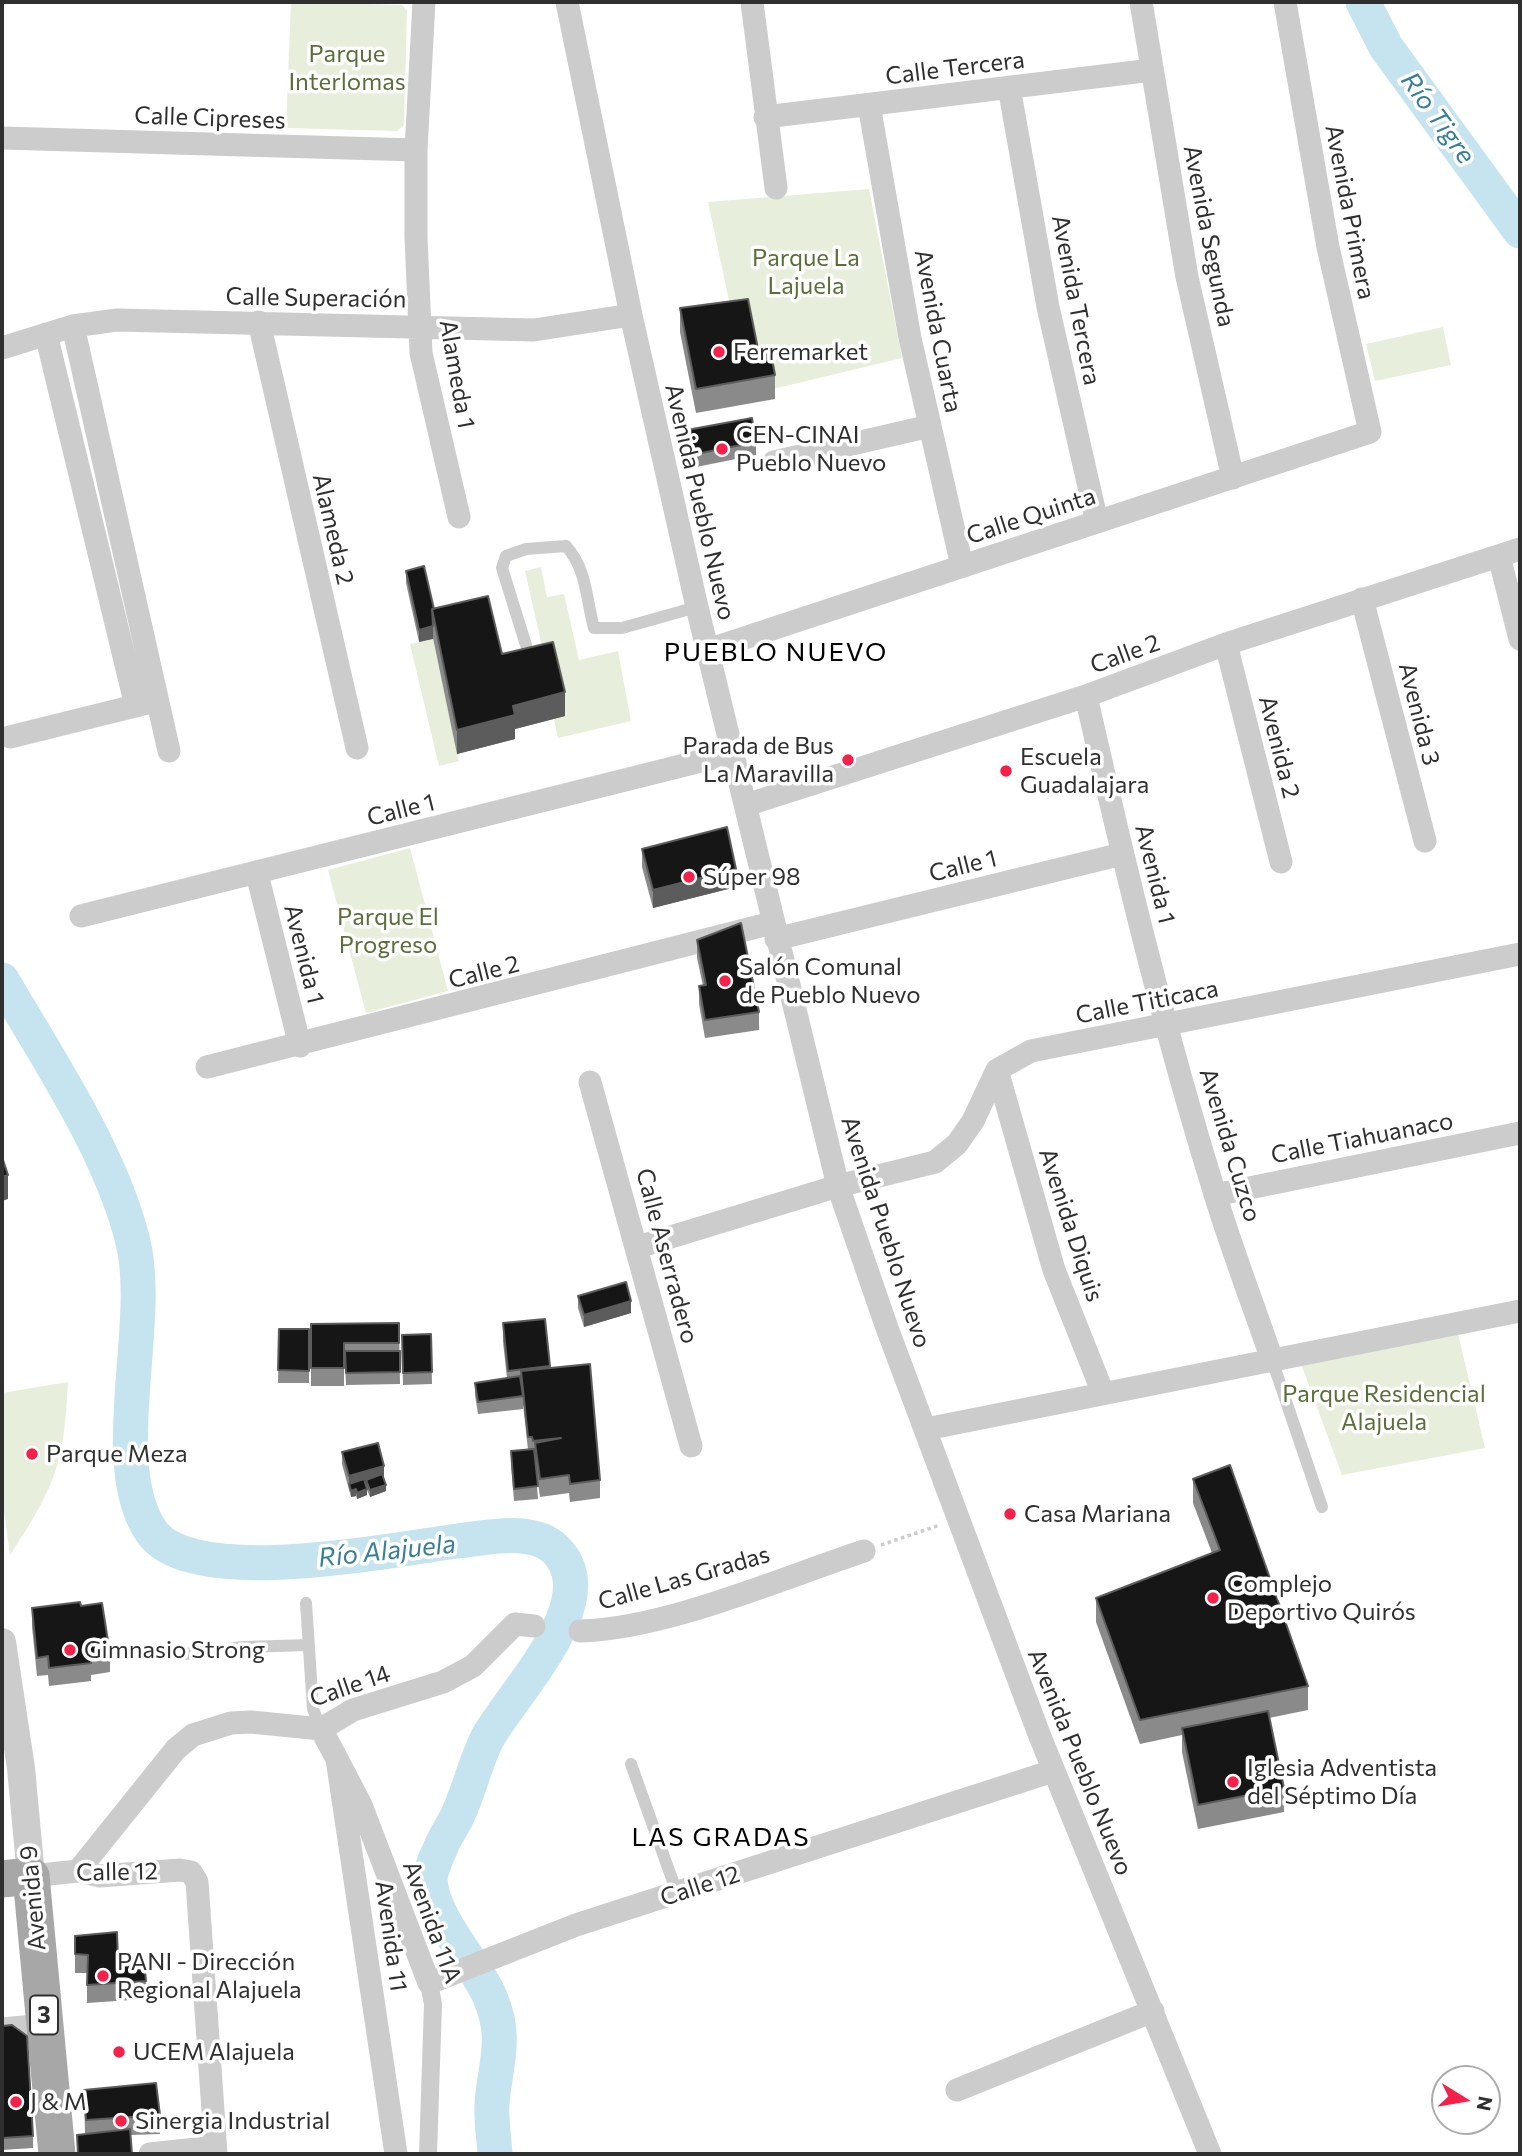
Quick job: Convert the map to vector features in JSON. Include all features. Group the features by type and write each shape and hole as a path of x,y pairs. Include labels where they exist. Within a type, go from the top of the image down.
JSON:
{"main road":[{"name":"Avenida 9","path":"16,1877 45,2025 57,2154"}],"street":[{"name":"Alameda 1","path":"424,2 416,150 419,327 421,353 459,517"},
{"name":"Avenida Pueblo Nuevo","path":"567,2 631,315 697,607 838,1186 887,1328 1053,1771 1210,2154"},
{"path":"752,2 776,188"},
{"name":"Avenida Segunda","path":"1141,2 1187,277 1233,478"},
{"name":"Avenida Primera","path":"1285,2 1328,247 1370,432"},
{"name":"Calle Tercera","path":"765,117 1152,70"},
{"name":"Avenida Tercera","path":"1009,87 1048,307 1097,522"},
{"name":"Avenida Cuarta","path":"869,105 910,338 962,566"},
{"name":"Calle Cipreses","path":"2,138 416,150"},
{"name":"Calle Superación","path":"2,348 73,326 117,320 555,329 631,315"},
{"name":"Alameda 2","path":"259,322 357,748"},
{"path":"73,326 147,703"},
{"path":"46,334 147,703 169,751"},
{"path":"774,462 930,426"},
{"name":"Calle Quinta","path":"708,650 1370,432"},
{"path":"1510,552 1520,639"},
{"name":"Calle 2","path":"746,805 1086,696 1226,644 1510,552"},
{"name":"Avenida 3","path":"1362,599 1425,841"},
{"name":"Avenida 2","path":"1226,644 1281,862"},
{"name":"Avenida 1","path":"1086,696 1145,943"},
{"path":"9,737 147,703"},
{"name":"Calle 1","path":"81,916 733,753"},
{"name":"Calle 1","path":"774,931 1122,854"},
{"name":"Avenida 1","path":"257,874 300,1046"},
{"name":"Calle 2","path":"207,1067 774,931"},
{"name":"Avenida Cuzco","path":"1145,943 1215,1195 1272,1360"},
{"name":"Calle Titicaca","path":"997,1070 1011,1059 1031,1051 1520,954"},
{"path":"638,1247 838,1186 935,1162 957,1144 973,1121 997,1070"},
{"name":"Avenida Diquis","path":"997,1070 1054,1270 1103,1393"},
{"name":"Calle Aserradero","path":"590,1082 638,1247 691,1446"},
{"name":"Calle Tiahuanaco","path":"1215,1195 1520,1133"},
{"path":"926,1429 1520,1311"},
{"name":"Calle Las Gradas","path":"580,1630 609,1630 701,1606 864,1550"},
{"name":"Calle 14","path":"78,1871 176,1749 192,1735 211,1727 251,1722 321,1729 353,1710 443,1682 473,1667 524,1625"},
{"name":"Avenida 9","path":"2,1642 21,1768 16,1877"},
{"name":"Avenida 11","path":"321,1729 337,1759 396,2154"},
{"name":"Avenida 11A","path":"337,1759 361,1805 429,1983 433,2004 428,2154"},
{"name":"Calle 12","path":"429,1983 576,1925 1053,1771"},
{"name":"Calle 12","path":"16,1877 78,1871 100,1876 180,1870 191,1872 197,1882 215,2151"},
{"path":"957,2090 1153,2011"},
{"path":"2,2029 45,2025"},
{"path":"150,2154 215,2151"}],"lane":[{"path":"526,645 502,568 506,556 526,550 566,547 575,556 584,576 594,628 622,628 697,607"},
{"path":"1272,1360 1322,1507"},
{"path":"306,1603 313,1709 321,1729"},
{"path":"185,1654 243,1647 309,1645"},
{"path":"631,1764 677,1893"}],"path":[{"path":"864,1550 959,1518"}],"green space":[{"name":"Parque Interlomas","path":"291,2 402,5 407,10 404,125 397,131 286,128"},
{"name":"Parque La Lajuela","path":"869,189 902,358 773,389 734,324 708,202"},
{"path":"1443,327 1451,365 1375,381 1366,344"},
{"path":"541,567 547,597 564,594 579,660 618,651 631,721 558,738 554,719 564,716 547,668 525,571"},
{"path":"433,639 459,761 439,766 410,644"},
{"name":"Parque El Progreso","path":"410,848 448,991 366,1013 328,870"},
{"name":"Parque Residencial Alajuela","path":"1458,1334 1485,1448 1342,1475 1301,1364"},
{"name":"Parque Meza","path":"68,1382 64,1434 54,1474 37,1511 10,1555 2,1496 2,1393"}],"building":[{"name":"Ferremarket","path":"748,299 758,349 770,348 775,375 696,389 680,308"},
{"path":"752,418 756,442 691,455 687,430"},
{"path":"424,566 434,609 433,626 419,630 406,571"},
{"path":"488,596 502,654 553,642 565,692 513,706 515,715 457,730 432,609"},
{"path":"727,827 736,869 653,890 642,849"},
{"name":"Salón Comunal de Pueblo Nuevo","path":"741,923 759,1012 705,1020 699,986 706,985 697,940"},
{"path":"2,1157 8,1175 2,1177"},
{"path":"626,1282 631,1301 584,1315 578,1296"},
{"path":"545,1319 550,1366 508,1371 503,1323"},
{"path":"399,1323 399,1343 344,1343 344,1368 311,1368 311,1324"},
{"path":"279,1329 309,1329 309,1371 278,1370"},
{"path":"431,1334 432,1372 403,1373 402,1335"},
{"path":"345,1351 400,1351 400,1372 346,1373"},
{"path":"590,1364 600,1480 570,1484 569,1475 540,1479 535,1443 561,1438 533,1441 532,1437 528,1437 521,1371"},
{"path":"520,1376 523,1396 478,1402 475,1383"},
{"path":"378,1443 384,1466 349,1476 342,1452"},
{"path":"534,1449 538,1486 514,1489 511,1451"},
{"name":"Complejo Deportivo Quirós","path":"1230,1465 1308,1686 1140,1720 1096,1598 1220,1550 1193,1479"},
{"path":"382,1474 386,1485 370,1490 366,1480"},
{"path":"364,1479 367,1489 357,1493 356,1489 351,1491 349,1484"},
{"name":"Gimnasio Strong","path":"80,1602 81,1606 102,1603 110,1654 91,1657 91,1663 49,1668 48,1656 37,1658 32,1608"},
{"name":"Iglesia Adventista del Séptimo Día","path":"1268,1711 1284,1788 1198,1805 1182,1728"},
{"path":"117,1932 118,1961 144,1960 146,1981 87,1985 88,1955 75,1954 75,1936"},
{"path":"12,2025 27,2036 33,2136 2,2138 2,2026"},
{"path":"156,2083 160,2115 86,2120 84,2090"},
{"path":"130,2129 132,2154 78,2154 77,2135"}],"waterway":[{"name":"Río Tigre","path":"1363,2 1386,47 1520,231"},
{"name":"Río Alajuela","path":"2,980 94,1140 110,1174 133,1242 138,1275 138,1312 130,1431 132,1468 138,1502 151,1531 173,1549 207,1559 249,1563 295,1562 482,1538 522,1536 546,1542 555,1549 568,1570 570,1594 563,1620 550,1647 487,1739 430,1878 437,1908 483,1984 495,2012 499,2039 492,2104 495,2154"}],"place":[{"name":"Ferremarket","path":"719,352"},
{"name":"CEN-CINAI Pueblo Nuevo","path":"722,449"},
{"name":"Parada de Bus La Maravilla","path":"848,760"},
{"name":"Escuela Guadalajara","path":"1006,771"},
{"name":"Súper 98","path":"689,877"},
{"name":"Salón Comunal de Pueblo Nuevo","path":"725,981"},
{"name":"Parque Meza","path":"32,1454"},
{"name":"Casa Mariana","path":"1010,1514"},
{"name":"Complejo Deportivo Quirós","path":"1213,1598"},
{"name":"Gimnasio Strong","path":"70,1650"},
{"name":"Iglesia Adventista del Séptimo Día","path":"1233,1782"},
{"name":"PANI - Dirección Regional Alajuela","path":"103,1976"},
{"name":"UCEM Alajuela","path":"119,2052"},
{"name":"J & M","path":"16,2102"},
{"name":"Sinergia Industrial","path":"121,2121"}],"district":[{"name":"PUEBLO NUEVO","path":"776,652"},
{"name":"LAS GRADAS","path":"721,1837"}]}
